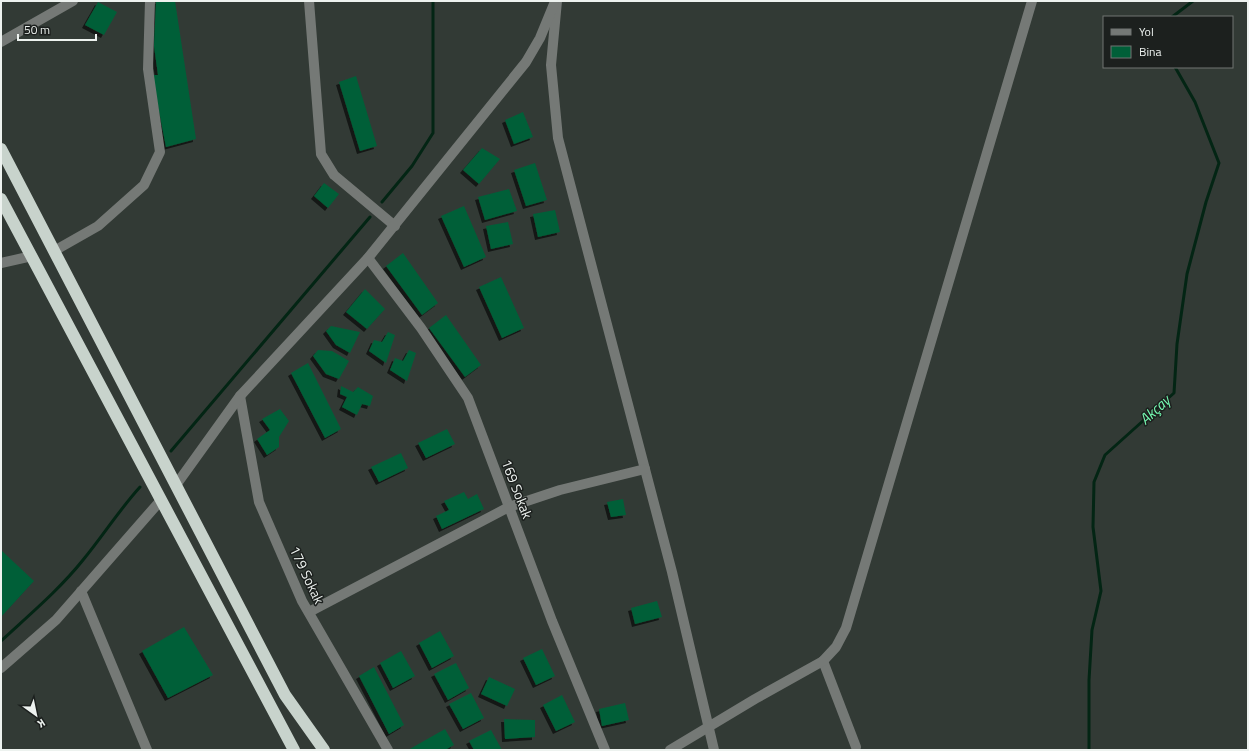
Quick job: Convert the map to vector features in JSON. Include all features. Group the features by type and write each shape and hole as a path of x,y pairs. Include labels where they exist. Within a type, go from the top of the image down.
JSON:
{"highway":[{"path":"1,149 285,695 324,750"},
{"path":"1,199 294,750"}],"street":[{"path":"1,42 73,1"},
{"path":"54,251 98,226 144,185 160,152 148,69 150,1"},
{"path":"309,1 321,154 334,174 395,226"},
{"path":"176,485 240,396 368,258 526,62 540,38 556,1"},
{"path":"556,1 551,65 558,138 672,572 714,750"},
{"path":"670,750 823,661 836,647 846,628 1032,1"},
{"path":"1,263 32,256"},
{"name":"169 Sokak","path":"368,258 421,328 468,398 509,507 605,750"},
{"name":"179 Sokak","path":"240,396 259,502 302,601 388,750"},
{"path":"308,612 509,507 560,490 645,469"},
{"path":"1,668 56,620 161,500"},
{"path":"81,592 146,750"},
{"path":"823,661 856,747"}],"building":[{"path":"156,1 175,1 196,139 166,147 152,75 158,75 154,46"},
{"path":"98,2 117,12 104,35 85,25"},
{"path":"356,76 377,146 360,151 339,82"},
{"path":"523,112 533,137 514,144 505,120"},
{"path":"482,148 500,159 479,184 463,170"},
{"path":"535,163 547,200 526,206 514,170"},
{"path":"324,183 339,194 328,208 314,196"},
{"path":"509,189 517,211 485,220 478,197"},
{"path":"464,206 486,257 464,267 441,216"},
{"path":"555,210 560,232 538,237 533,214"},
{"path":"508,222 513,244 491,249 486,226"},
{"path":"403,253 438,303 422,315 386,266"},
{"path":"501,277 524,328 502,338 479,287"},
{"path":"365,289 385,309 367,329 346,312"},
{"path":"446,315 481,365 465,377 429,328"},
{"path":"331,326 360,332 350,353 336,345 326,331"},
{"path":"388,332 395,335 386,363 369,351 374,340 382,342"},
{"path":"318,350 332,351 349,361 339,379 326,374 313,356"},
{"path":"409,350 416,353 407,381 390,370 395,358 403,361"},
{"path":"308,363 341,429 325,438 291,373"},
{"path":"341,386 353,392 358,387 373,396 370,406 362,404 357,415 342,407 347,397 340,394"},
{"path":"280,409 289,421 279,437 279,447 267,455 257,439 270,430 262,419"},
{"path":"447,429 455,444 426,458 418,443"},
{"path":"401,453 408,468 379,482 371,467"},
{"path":"464,492 468,499 477,494 484,509 442,529 436,516 449,510 444,501"},
{"path":"623,499 626,515 611,517 607,502"},
{"path":"1,550 34,581 1,617"},
{"path":"657,601 662,617 635,624 631,608"},
{"path":"184,627 213,675 168,698 142,651"},
{"path":"440,631 454,656 432,668 419,643"},
{"path":"542,649 555,676 536,685 523,658"},
{"path":"401,651 415,676 393,688 380,663"},
{"path":"456,663 469,688 448,700 434,674"},
{"path":"374,667 404,725 389,734 359,676"},
{"path":"489,677 515,689 507,706 481,694"},
{"path":"471,693 484,718 463,729 449,704"},
{"path":"562,695 575,722 556,731 543,705"},
{"path":"625,703 629,720 602,726 599,709"},
{"path":"504,719 535,720 535,737 505,739"},
{"path":"445,729 454,745 445,750 408,750"},
{"path":"491,730 502,750 474,750 469,741"}],"waterway":[{"path":"382,202 412,166 433,133 433,1"},
{"name":"Akçay","path":"1173,16 1193,1"},
{"name":"Akçay","path":"1089,750 1089,680 1092,630 1101,591 1093,527 1094,482 1105,455 1174,393 1177,344 1187,274 1206,202 1219,163 1195,102 1176,68"},
{"path":"171,451 370,217"},
{"path":"1,641 44,602 74,571 140,487"}]}
